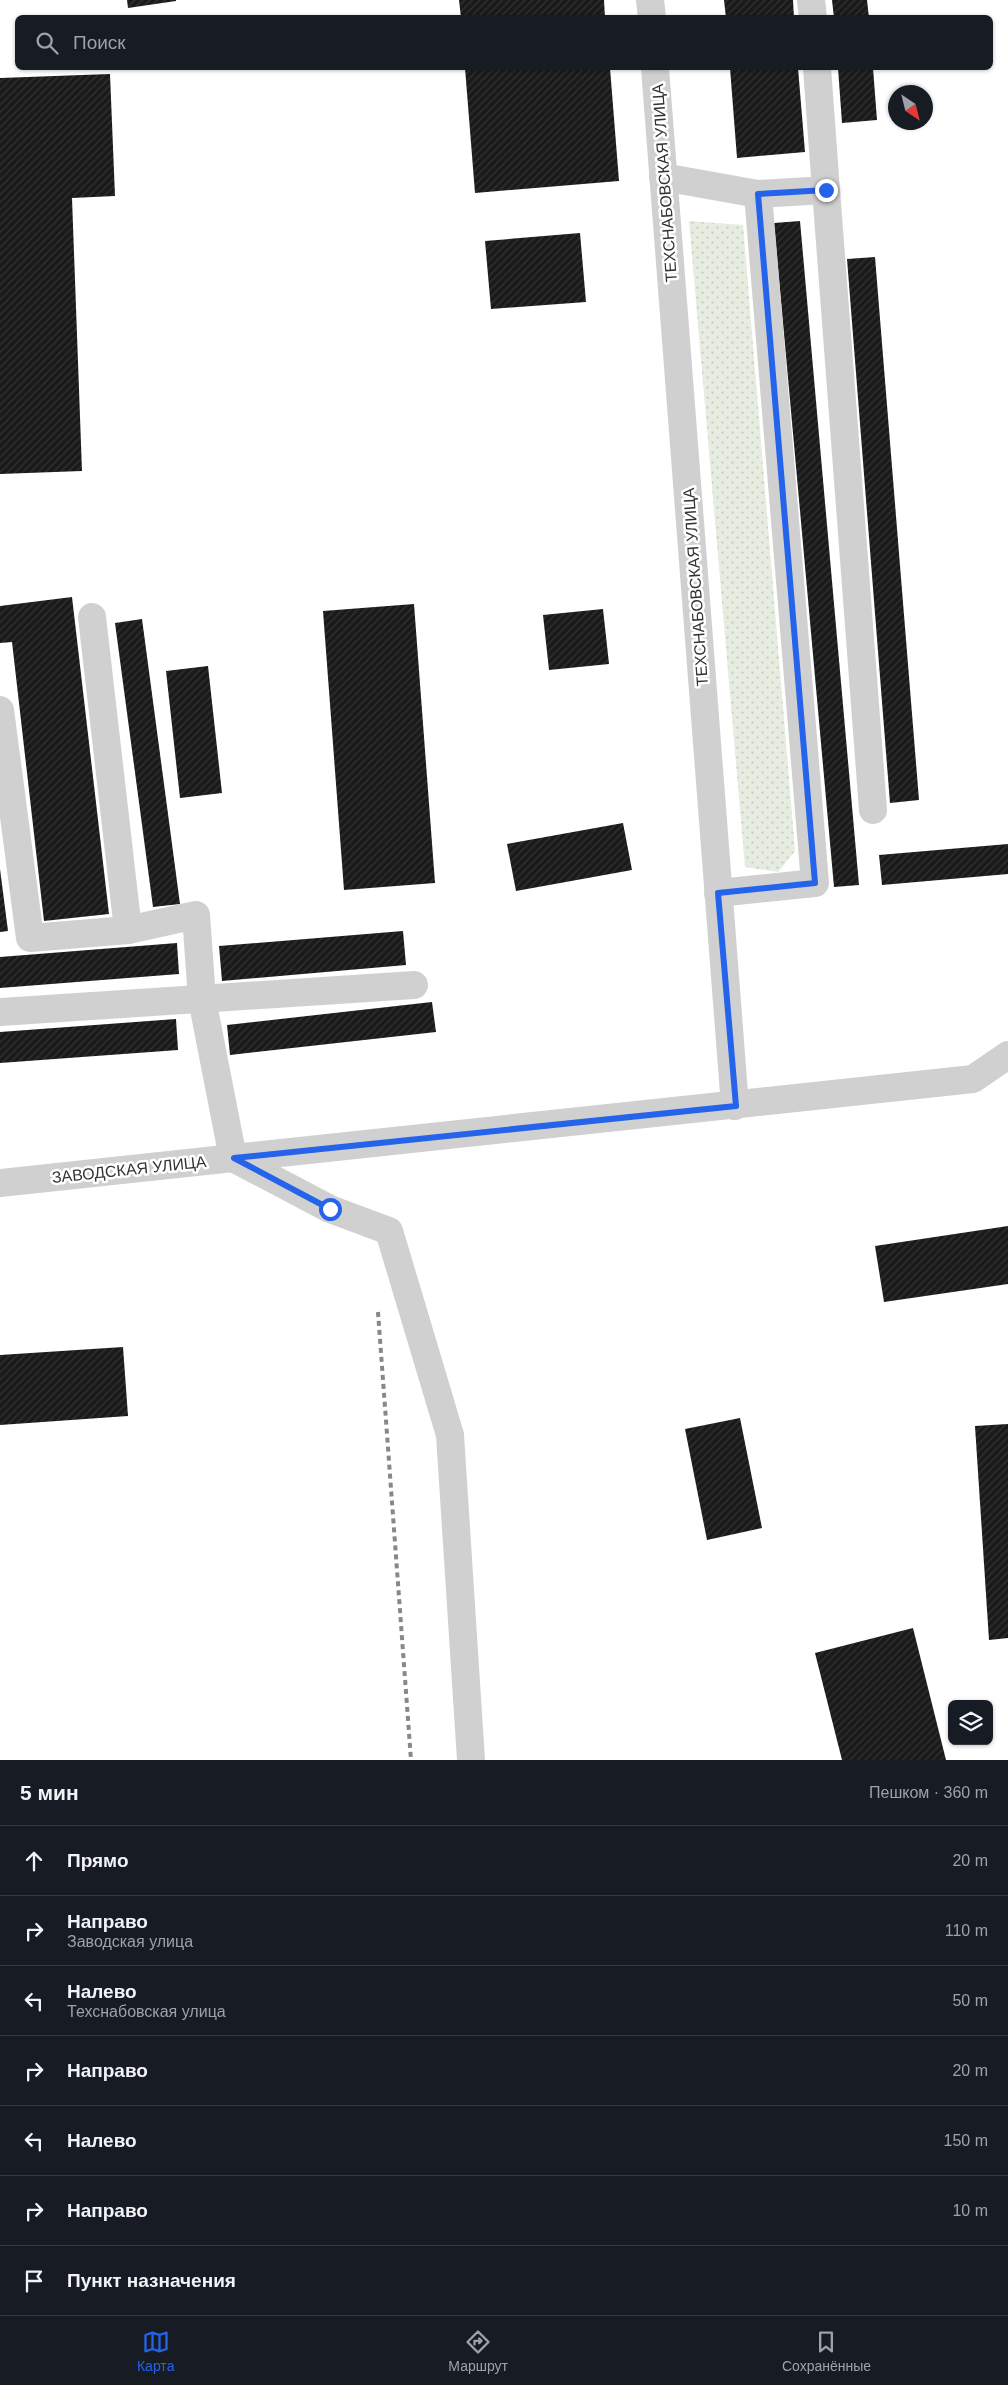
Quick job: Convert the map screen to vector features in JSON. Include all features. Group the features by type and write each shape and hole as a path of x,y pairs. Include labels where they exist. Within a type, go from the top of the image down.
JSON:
{"street":[{"path":"650,0 652,15"},
{"path":"811,0 813,15"},
{"name":"ТЕХСНАБОВСКАЯ УЛИЦА","path":"655,70 736,1106"},
{"path":"817,70 873,810"},
{"path":"663,176 758,194 826,190"},
{"path":"718,893 815,883 758,194"},
{"path":"92,617 128,930"},
{"path":"0,710 30,938 128,930 196,915 202,999 234,1158 330,1209 389,1231 450,1435 471,1760"},
{"path":"0,1012 414,985"},
{"name":"ЗАВОДСКАЯ УЛИЦА","path":"0,1183 736,1106 973,1079 1008,1055"}],"shaded area":[{"path":"689,221 743,225 795,851 778,872 745,867"}],"building":[{"path":"127,0 176,0 176,1 128,8"},
{"path":"459,0 604,0 605,15 461,15"},
{"path":"724,0 793,0 794,15 726,15"},
{"path":"832,0 867,0 869,15 834,15"},
{"path":"465,70 610,70 619,181 475,193"},
{"path":"730,70 798,70 805,152 737,158"},
{"path":"838,70 873,70 877,120 842,123"},
{"path":"110,74 115,196 72,198 82,471 0,474 0,78"},
{"path":"800,221 859,885 834,887 774,223"},
{"path":"580,233 586,302 491,309 485,241"},
{"path":"875,257 919,800 890,803 847,259"},
{"path":"72,597 109,914 44,921 12,642 0,643 0,606"},
{"path":"414,604 435,883 344,890 323,611"},
{"path":"603,609 609,664 549,670 543,615"},
{"path":"142,619 180,904 153,907 115,623"},
{"path":"208,666 222,793 180,798 166,671"},
{"path":"623,823 632,870 516,891 507,844"},
{"path":"1008,844 1008,874 882,885 879,855"},
{"path":"0,869 8,931 0,932"},
{"path":"403,931 406,965 222,981 219,946"},
{"path":"177,943 179,974 0,988 0,957"},
{"path":"432,1002 436,1032 230,1055 227,1025"},
{"path":"176,1019 178,1050 0,1063 0,1032"},
{"path":"1008,1226 1008,1284 884,1302 875,1246"},
{"path":"123,1347 128,1416 0,1425 0,1355"},
{"path":"740,1418 762,1528 707,1540 685,1429"},
{"path":"1008,1424 1008,1638 989,1640 975,1426"},
{"path":"913,1628 946,1760 842,1760 815,1653"}],"railway":[{"path":"378,1312 411,1760"}],"route":[{"path":"330,1209 266,1177 234,1158 736,1106 718,893 815,883 758,194 826,190"}]}
